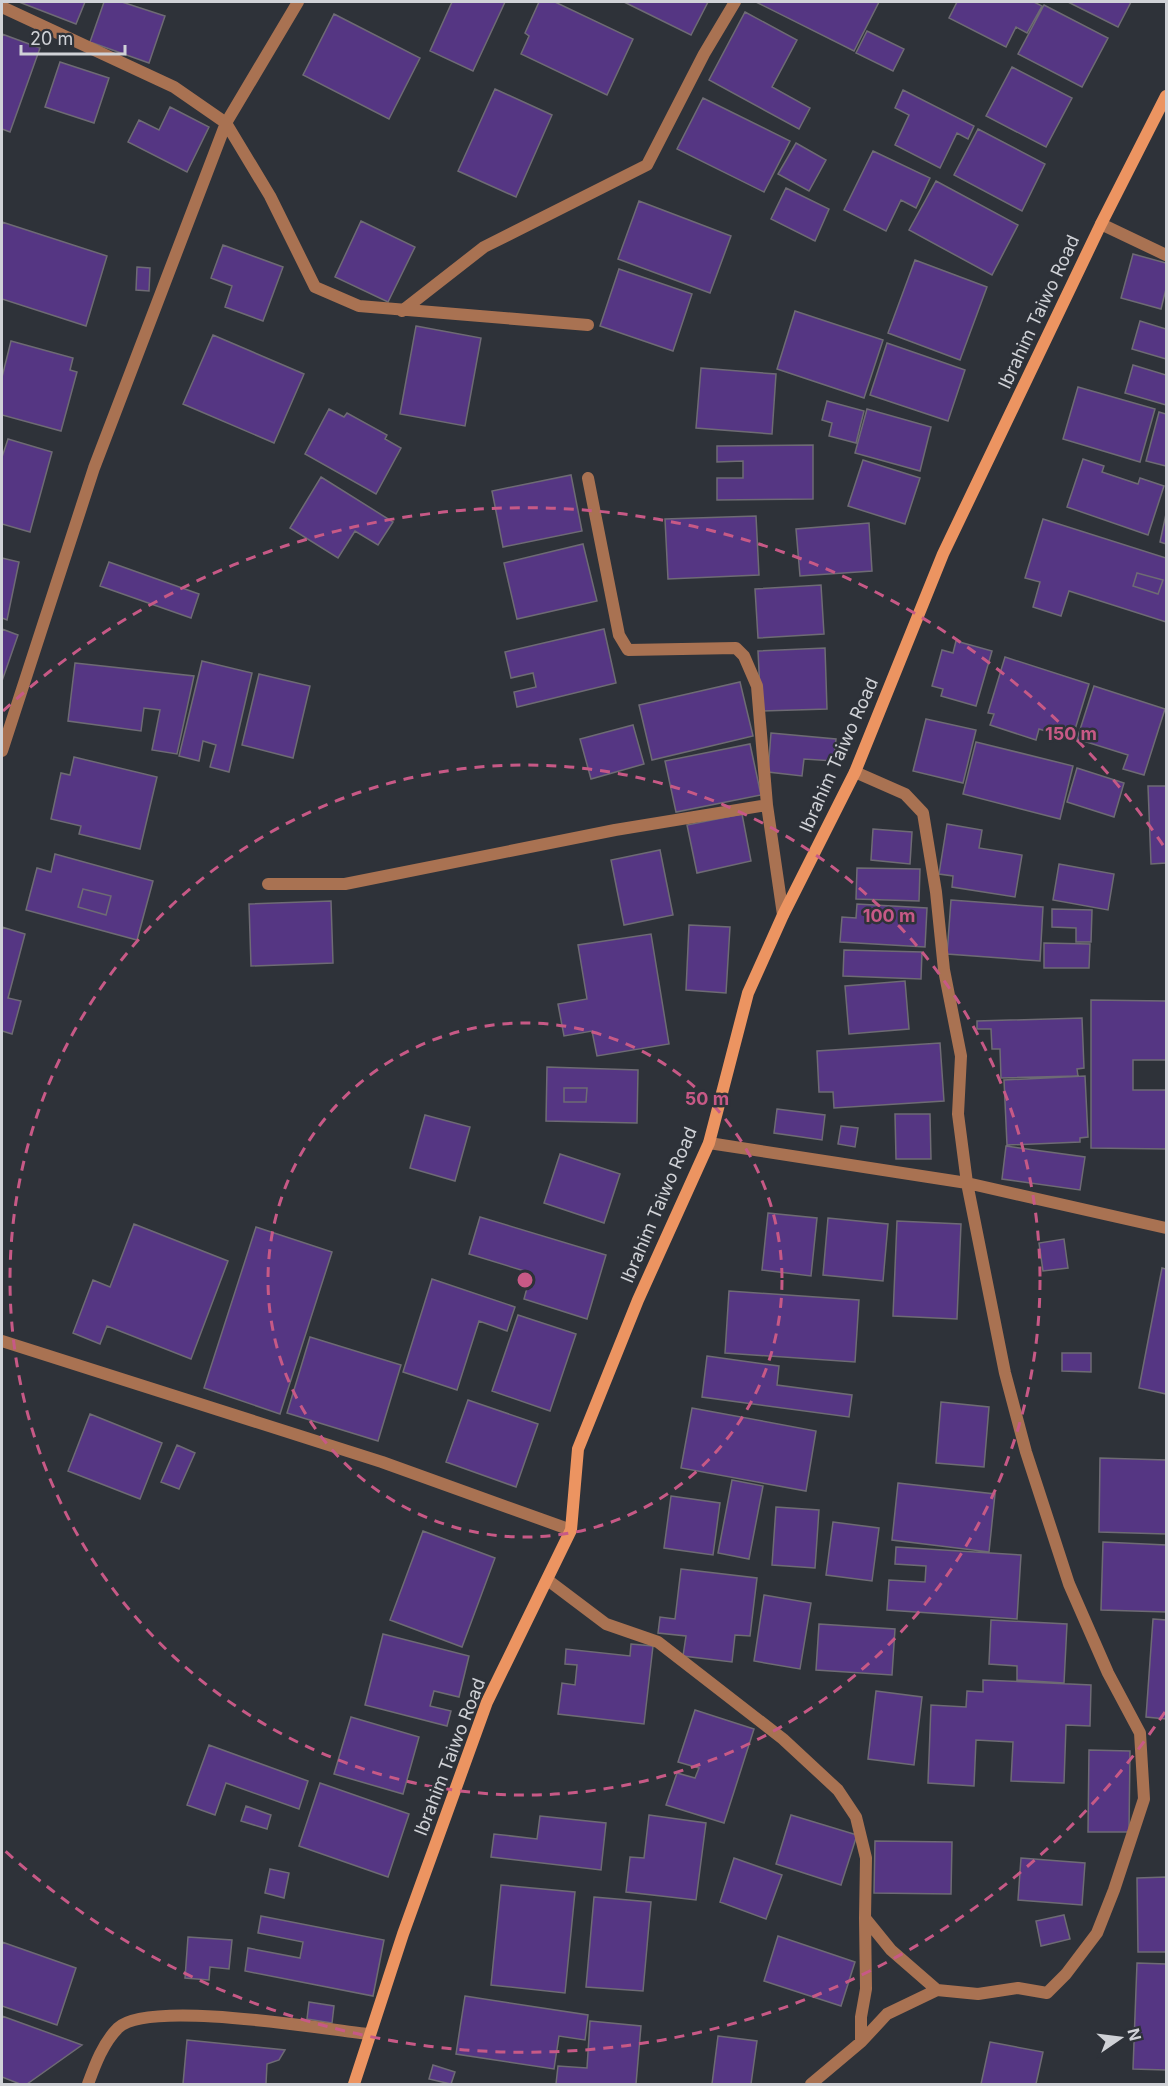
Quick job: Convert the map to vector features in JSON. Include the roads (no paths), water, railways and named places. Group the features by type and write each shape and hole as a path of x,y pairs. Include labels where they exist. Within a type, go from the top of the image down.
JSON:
{"main road":[{"name":"Ibrahim Taiwo Road","path":"354,2085 368,2034 487,1702 549,1581 571,1530 578,1449 638,1300 709,1143 748,993 783,915 855,772 943,554 1101,224 1167,96"}],"street":[{"path":"2,751 94,468 226,123 298,2"},
{"path":"402,311 484,247 647,165 704,54 735,2"},
{"path":"2,7 174,87 226,123 270,196 315,287 359,306 588,325"},
{"path":"1101,224 1167,255"},
{"path":"588,478 619,636 628,650 736,648 744,656 757,686 767,805 783,915"},
{"path":"811,2085 861,2042 887,2014 937,1990 978,1994 1018,1989 1047,1993 1066,1974 1097,1933 1114,1890 1144,1799 1140,1733 1108,1673 1069,1584 1026,1452 1005,1373 967,1183 958,1114 960,1056 944,970 936,892 923,813 905,795 855,772"},
{"path":"268,884 345,884 615,830 767,805"},
{"path":"709,1143 967,1183 1167,1228"},
{"path":"2,1341 382,1462 571,1530"},
{"path":"549,1581 606,1624 658,1642 783,1739 838,1790 856,1817 866,1858 866,1989 861,2017 861,2042"},
{"path":"865,1918 891,1950 937,1990"},
{"path":"88,2085 100,2054 119,2027 141,2018 164,2014 221,2018 368,2034"}]}
